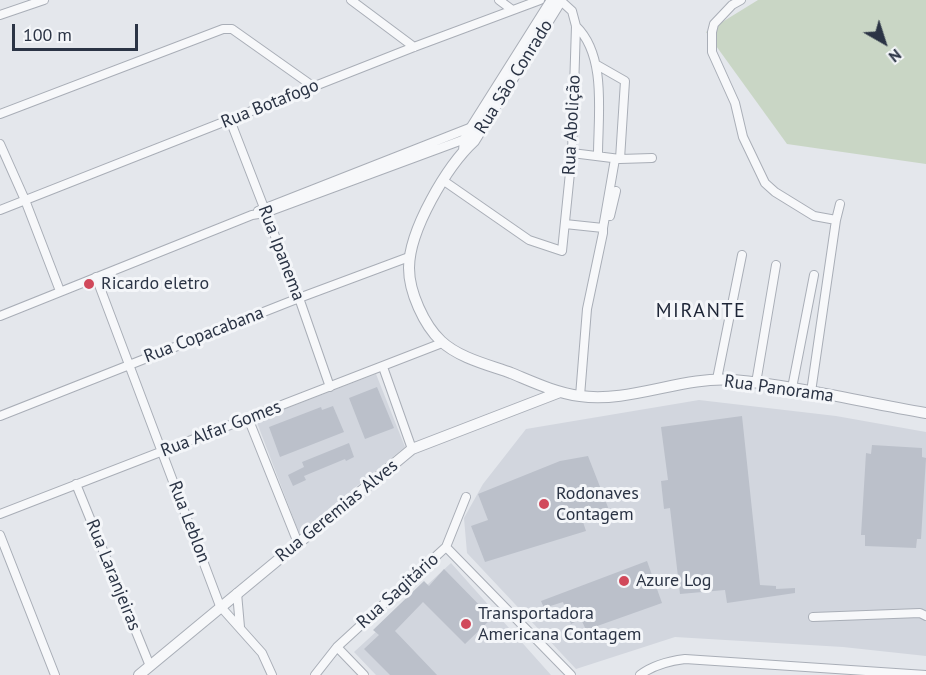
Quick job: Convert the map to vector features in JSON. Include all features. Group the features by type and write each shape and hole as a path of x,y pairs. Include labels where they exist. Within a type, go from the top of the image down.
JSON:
{"street":[{"path":"0,15 44,0"},
{"path":"351,0 414,47"},
{"path":"499,0 511,9"},
{"name":"Rua Botafogo","path":"0,210 511,9 540,0"},
{"name":"Rua São Conrado","path":"552,0 464,151 425,211 408,270 416,302 429,328 442,343 464,355 560,392"},
{"name":"Rua São Conrado","path":"476,129 561,0"},
{"name":"Rua Abolição","path":"444,181 529,240 562,251 572,153 576,26 572,11 561,0"},
{"path":"741,0 732,5 714,24 712,52 735,103 743,137 765,183 775,192 814,216 836,220"},
{"name":"Rua Abolição","path":"576,26 590,44 597,65 598,155"},
{"path":"0,114 224,29 232,29 314,87"},
{"name":"Rua Abolição","path":"597,65 624,81 617,159"},
{"name":"Rua Ipanema","path":"230,120 299,298 330,387"},
{"path":"0,316 252,215 476,129"},
{"path":"427,148 470,140"},
{"path":"0,144 25,200 60,291"},
{"path":"572,153 617,159 652,158"},
{"path":"580,396 587,309 617,159"},
{"path":"566,224 603,231 608,227 616,191"},
{"path":"811,392 840,204"},
{"path":"717,379 741,255"},
{"name":"Rua Copacabana","path":"0,416 299,298 410,257"},
{"path":"756,383 776,265"},
{"path":"792,388 814,274"},
{"name":"Rua Leblon","path":"96,277 220,606 262,653 273,675"},
{"name":"Rua Alfar Gomes","path":"0,514 442,343"},
{"path":"383,367 412,449"},
{"name":"Rua Panorama","path":"560,392 599,397 717,379 792,388 926,413"},
{"name":"Rua Geremias Alves","path":"139,675 412,449 560,392"},
{"path":"248,418 298,543"},
{"name":"Rua Laranjeiras","path":"76,484 150,666"},
{"name":"Rua Sagitário","path":"315,675 337,647 446,547 466,497"},
{"path":"0,535 55,675"},
{"path":"446,547 571,675"},
{"path":"237,593 240,627"},
{"path":"813,617 920,613 926,616"},
{"path":"337,647 364,675"},
{"path":"640,675 668,661 685,659 926,675"}],"shaded area":[{"path":"376,374 405,447 299,533 256,420"},
{"path":"699,400 836,416 926,432 926,656 843,647 675,637 576,669 467,553 464,518 483,484 526,429"},
{"path":"451,563 551,675 376,675 354,652"}],"green space":[{"path":"758,0 926,0 926,164 787,144 706,32"}],"building":[{"path":"377,387 394,428 365,439 349,398"},
{"path":"333,406 344,432 280,457 269,427 321,407 322,410"},
{"path":"742,416 760,585 776,586 776,589 795,588 795,593 727,603 725,590 680,594 670,508 664,509 661,481 668,480 661,427"},
{"path":"349,443 354,457 304,476 306,480 293,486 288,475 304,467 302,462"},
{"path":"872,445 922,448 922,457 926,458 921,539 917,539 916,548 865,546 865,535 861,535 866,453 871,454"},
{"name":"Rodonaves Contagem","path":"588,456 611,515 583,522 586,531 485,562 471,526 488,520 478,494 560,461"},
{"name":"Azure Log","path":"647,561 662,603 586,630 581,619 571,624 563,602 544,608 541,601"},
{"name":"Transportadora Americana Contagem","path":"444,569 492,618 465,644 423,602 395,631 437,675 390,675 364,649 379,635 373,630 424,581 429,586"}],"place":[{"name":"Ricardo eletro","path":"89,284"},
{"name":"Rodonaves Contagem","path":"544,504"},
{"name":"Azure Log","path":"624,581"},
{"name":"Transportadora Americana Contagem","path":"466,624"}],"district":[{"name":"MIRANTE","path":"701,311"}]}
